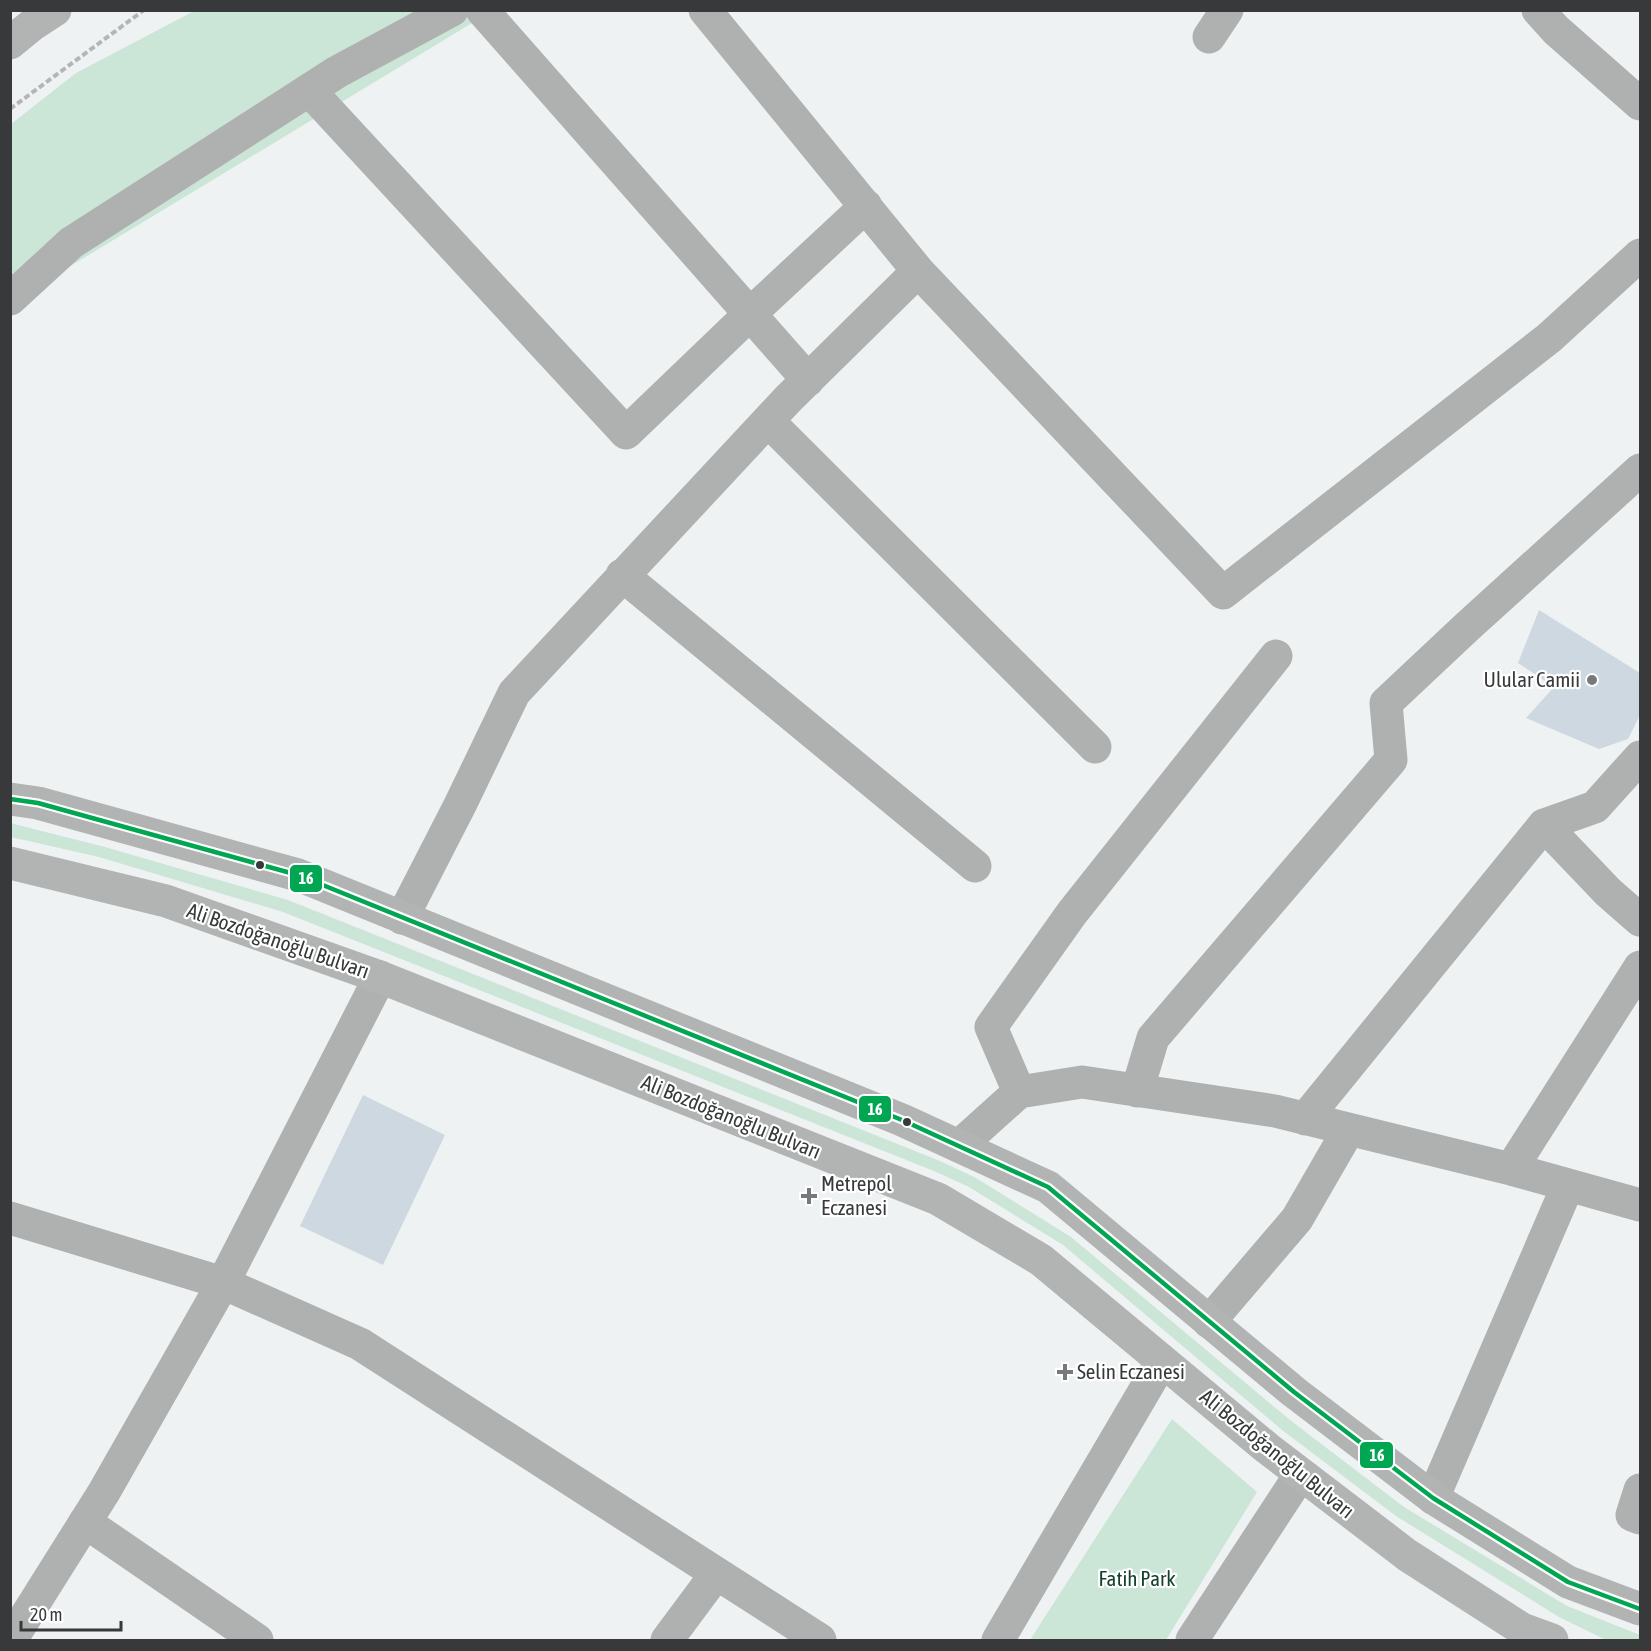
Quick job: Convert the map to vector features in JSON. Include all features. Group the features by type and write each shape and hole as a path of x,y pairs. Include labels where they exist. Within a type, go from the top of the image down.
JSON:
{"main road":[{"path":"10,43 55,10"},
{"path":"10,799 38,803 298,875 902,1120 1048,1187 1294,1392 1433,1498 1568,1582 1641,1609"},
{"name":"Ali Bozdoğanoğlu Bulvarı","path":"10,863 166,901 380,977 938,1199 1041,1260 1300,1474 1407,1555 1522,1629 1552,1641"}],"street":[{"path":"10,299 70,243 337,72 452,10"},
{"path":"482,10 808,380"},
{"path":"705,10 918,271 1223,593 1549,338 1641,255"},
{"path":"1538,10 1556,30 1641,104"},
{"path":"309,90 626,433 866,206"},
{"path":"402,918 514,693 768,421 918,271"},
{"path":"768,421 1095,747"},
{"path":"1137,1090 1153,1038 1391,760 1386,703 1467,626 1641,470"},
{"path":"622,576 975,866"},
{"path":"1019,1092 991,1027 1072,914 1276,656"},
{"path":"1305,1119 1544,825 1594,807 1641,757"},
{"path":"1544,825 1608,892 1641,920"},
{"path":"1511,1169 1641,967"},
{"path":"11,1641 104,1491 223,1283 380,977"},
{"path":"959,1146 1019,1092 1082,1082 1275,1111 1511,1169 1641,1205"},
{"path":"1209,1322 1297,1219 1349,1129"},
{"path":"1433,1498 1568,1185"},
{"path":"10,1218 223,1283 360,1344 820,1641"},
{"path":"998,1641 1162,1361"},
{"path":"1192,1641 1300,1474"},
{"path":"1641,1490 1632,1515 1641,1518"},
{"path":"85,1522 257,1641"},
{"path":"667,1641 716,1574"}],"path":[{"path":"10,109 144,10"}],"green space":[{"path":"194,11 492,11 11,302 11,124 76,73"},
{"path":"10,823 105,847 288,900 940,1161 976,1178 1071,1237 1290,1420 1404,1507 1567,1606 1640,1635 1640,1640 1606,1640 1559,1617 1396,1516 1282,1430 1063,1245 969,1187 934,1171 283,912 99,857 11,837"},
{"name":"Fatih Park","path":"1172,1419 1257,1492 1166,1640 1030,1640"}],"building":[{"name":"Ulular Camii","path":"1539,610 1640,673 1640,715 1628,739 1599,749 1526,718 1554,687 1518,663"},
{"path":"363,1095 445,1135 383,1265 300,1226"}],"transit line":[{"name":"16","path":"10,799 38,803 298,875 902,1120 1048,1187 1294,1392 1433,1498 1568,1582 1640,1609"}],"place":[{"name":"Ulular Camii","path":"1592,680"},
{"name":"Metrepol Eczanesi","path":"809,1196"},
{"name":"Selin Eczanesi","path":"1065,1372"}]}
